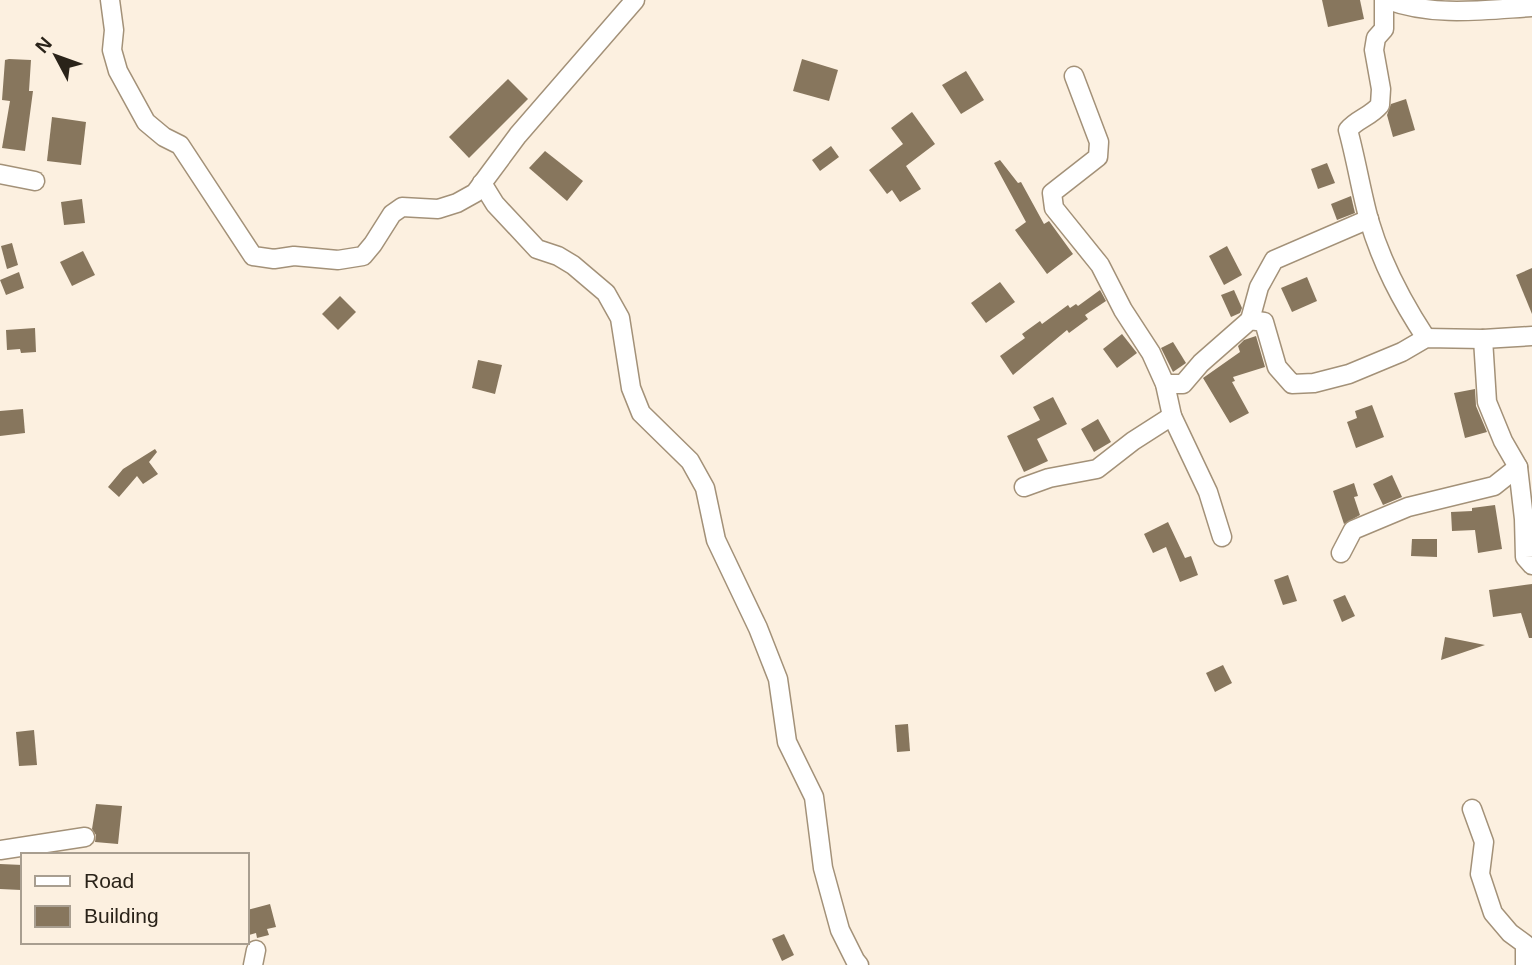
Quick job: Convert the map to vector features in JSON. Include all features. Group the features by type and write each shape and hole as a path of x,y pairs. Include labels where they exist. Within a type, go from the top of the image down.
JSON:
{"street":[{"path":"110,0 114,30 112,50 118,71 146,122 180,145 253,256 338,260 363,256 391,214 402,207 438,209 475,193 518,135 635,0"},
{"path":"1426,338 1399,296 1384,262 1369,219 1348,130 1380,105 1381,89 1374,50 1376,38 1384,29 1386,0 1409,8 1461,11 1532,7"},
{"path":"1074,76 1099,142 1098,157 1052,193 1054,208 1100,265 1123,310 1151,353 1165,384 1172,416 1208,492 1222,537"},
{"path":"0,174 35,181"},
{"path":"482,183 495,204 537,249 566,261 606,293 620,318 631,388 641,413 690,461 705,488 716,540 758,628 778,679 787,742 814,797 823,869 840,930 859,965"},
{"path":"1165,384 1183,384 1201,363 1250,320 1259,287 1274,260 1369,219"},
{"path":"1250,320 1264,321 1277,368 1292,384 1314,383 1349,374 1402,352 1426,338 1532,336"},
{"path":"1483,339 1486,402 1518,467 1525,557 1532,565"},
{"path":"1024,487 1049,478 1097,469 1133,440 1172,416"},
{"path":"1341,553 1353,530 1408,507 1494,486 1518,467"},
{"path":"1472,809 1484,842 1480,874 1493,913 1510,933 1525,944 1525,965"},
{"path":"0,850 85,837"}],"building":[{"path":"1322,0 1360,0 1364,19 1328,27"},
{"path":"802,59 838,70 829,101 793,91"},
{"path":"5,60 31,60 29,91 33,91 25,151 2,148 10,101 2,100"},
{"path":"966,71 984,100 961,114 942,85"},
{"path":"508,79 528,99 469,158 449,137"},
{"path":"1406,99 1415,130 1393,137 1387,115 1391,104"},
{"path":"912,112 935,144 906,166 921,189 900,202 892,190 887,194 869,170 903,144 891,128"},
{"path":"52,117 86,122 81,165 47,161"},
{"path":"831,146 839,157 820,171 812,160"},
{"path":"545,151 583,181 567,201 529,168"},
{"path":"1000,160 1018,183 1021,182 1044,224 1049,221 1073,254 1047,274 1015,230 1026,222 994,163"},
{"path":"1327,163 1335,183 1318,189 1311,169"},
{"path":"1351,196 1355,213 1337,220 1331,204"},
{"path":"82,199 85,223 64,225 61,202"},
{"path":"12,243 18,265 7,269 1,246"},
{"path":"1227,246 1242,275 1224,285 1209,256"},
{"path":"83,251 95,275 72,286 60,262"},
{"path":"1532,268 1532,314 1516,275"},
{"path":"19,272 24,288 6,295 0,280"},
{"path":"1307,277 1317,301 1292,312 1281,288"},
{"path":"1000,282 1015,302 986,323 971,303"},
{"path":"1100,290 1106,301 1085,315 1088,319 1069,333 1067,330 1013,375 1000,356 1025,338 1022,334 1040,321 1042,324 1068,305 1070,308 1076,304 1078,306"},
{"path":"1234,290 1242,308 1240,313 1231,317 1221,295"},
{"path":"340,296 356,312 338,330 322,314"},
{"path":"35,328 36,352 7,350 6,330"},
{"path":"1122,334 1137,353 1117,368 1103,349"},
{"path":"1256,336 1265,367 1233,377 1235,381 1232,382 1249,413 1230,423 1203,378 1240,352 1238,346 1244,340"},
{"path":"1173,342 1186,363 1173,372 1161,348"},
{"path":"478,360 502,365 495,394 472,388"},
{"path":"1475,389 1476,406 1487,432 1465,438 1454,393"},
{"path":"1053,397 1067,424 1037,439 1048,461 1024,472 1007,436 1040,420 1033,407"},
{"path":"1372,405 1384,437 1356,448 1347,422 1357,418 1355,411"},
{"path":"23,409 25,433 0,436 0,411"},
{"path":"1098,419 1111,442 1094,452 1081,429"},
{"path":"155,449 157,452 149,462 158,474 143,484 137,476 119,497 108,487 123,469"},
{"path":"1392,475 1402,497 1383,505 1373,484"},
{"path":"1354,483 1358,496 1354,497 1360,515 1344,524 1333,491"},
{"path":"1495,505 1502,549 1478,553 1475,530 1452,531 1451,512 1472,511 1472,508"},
{"path":"1168,522 1185,558 1191,556 1198,575 1180,582 1166,547 1153,553 1144,534"},
{"path":"1412,539 1437,539 1437,557 1411,556"},
{"path":"1288,575 1297,601 1283,605 1274,580"},
{"path":"1532,584 1532,638 1529,638 1521,613 1493,617 1489,590"},
{"path":"1345,595 1355,616 1342,622 1333,600"},
{"path":"1445,637 1485,645 1441,660"},
{"path":"1223,665 1232,683 1215,692 1206,673"},
{"path":"908,724 910,751 897,752 895,725"},
{"path":"34,730 37,765 19,766 16,732"},
{"path":"96,804 122,806 118,844 95,842 96,835 92,829"},
{"path":"0,864 21,865 21,890 0,889"},
{"path":"270,904 276,927 267,929 269,935 257,938 256,933 249,935 248,910"},
{"path":"784,934 794,955 782,961 772,939"}]}
